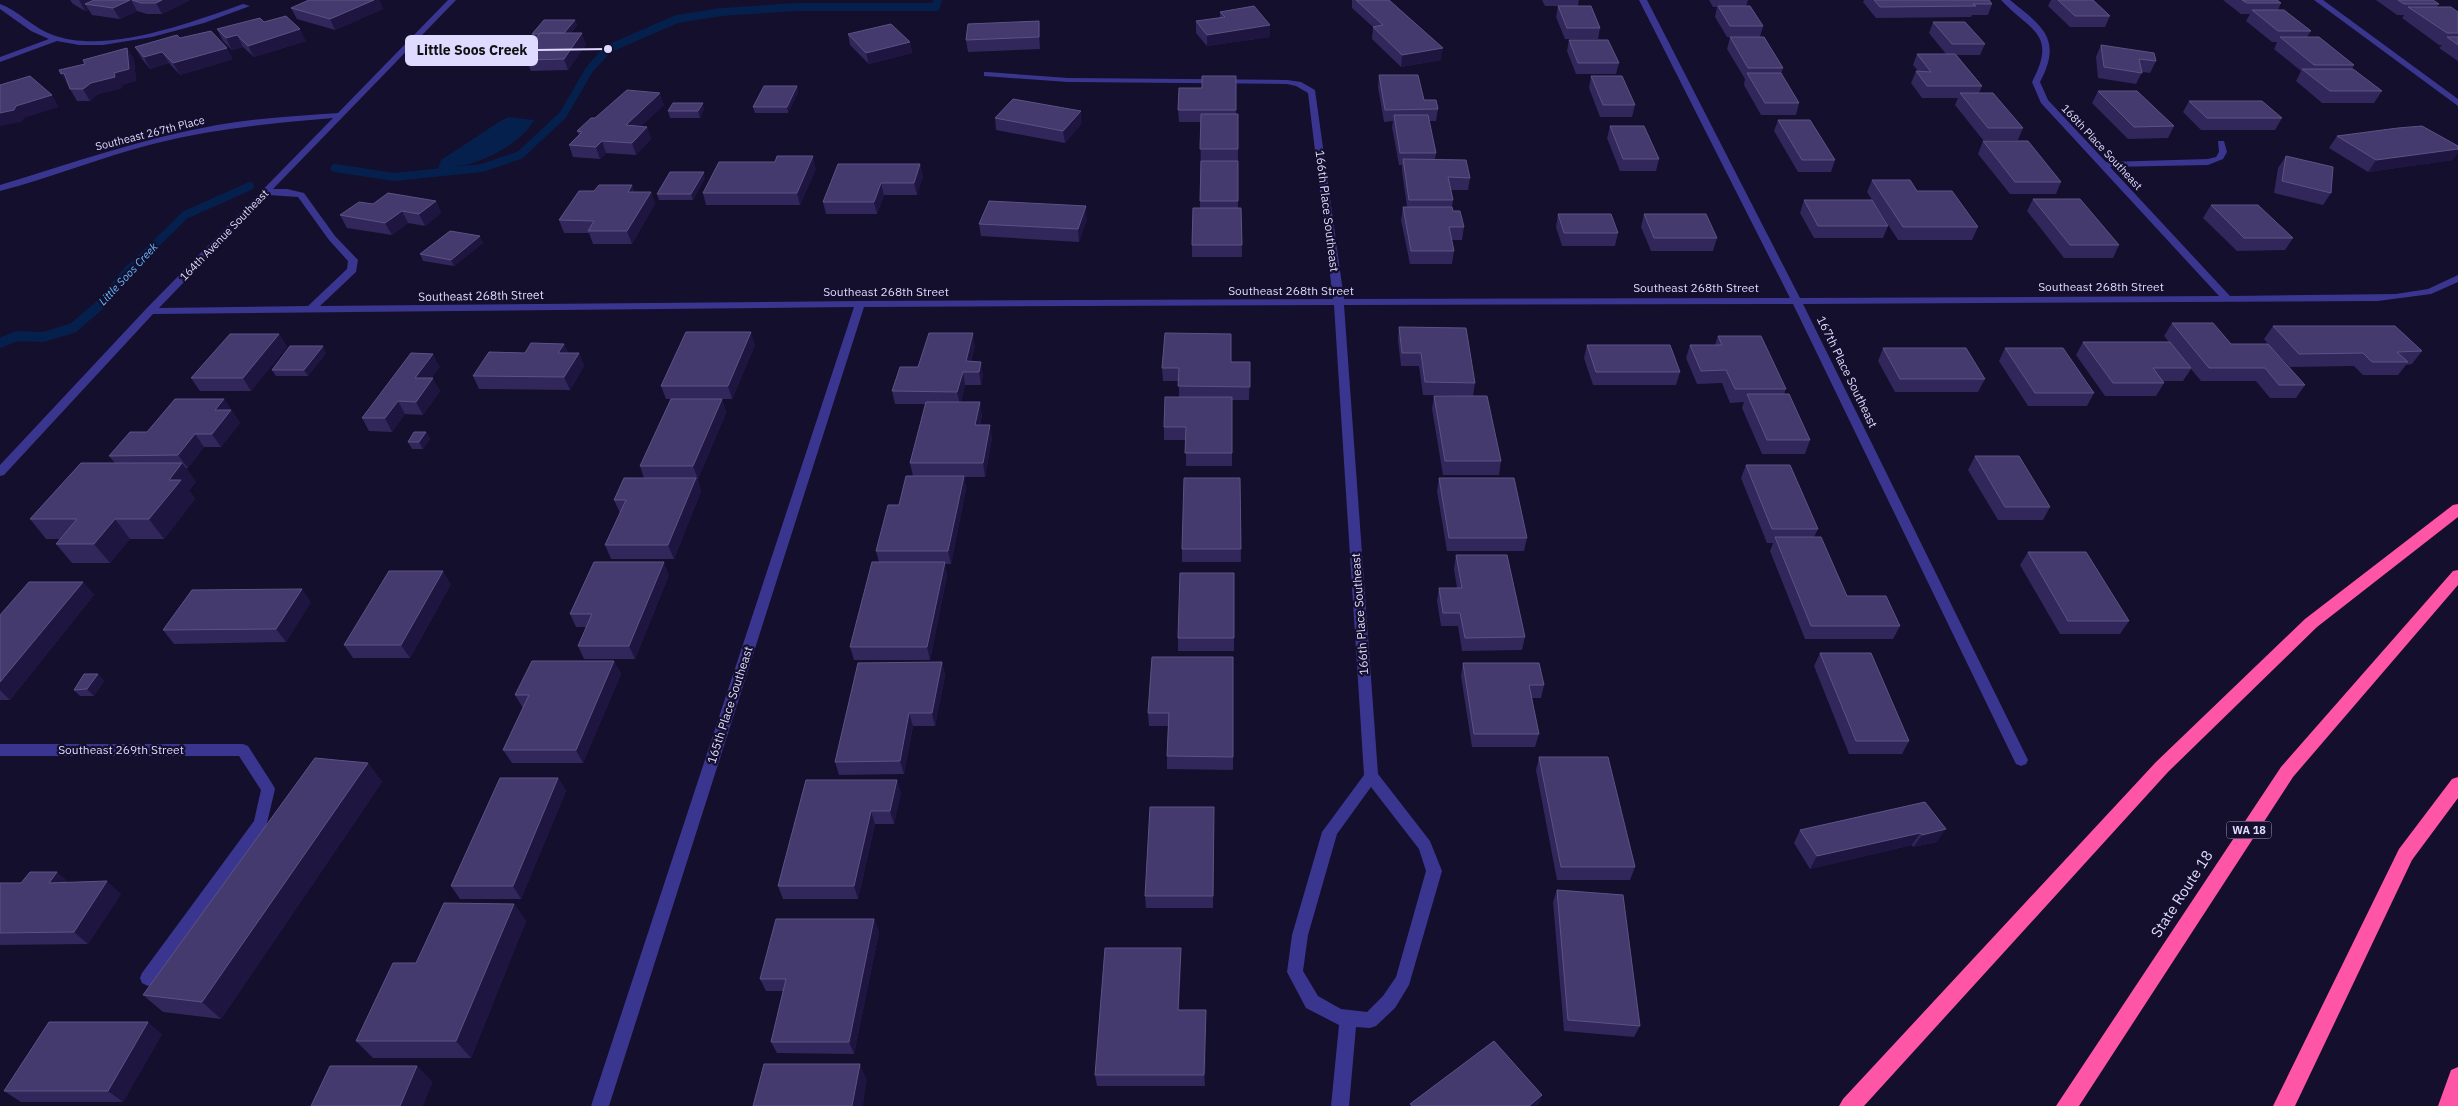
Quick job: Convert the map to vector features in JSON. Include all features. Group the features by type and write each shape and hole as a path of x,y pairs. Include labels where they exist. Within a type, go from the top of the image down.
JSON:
{"highway":[{"path":"1850,1106 2162,767 2311,623 2458,509"},
{"name":"State Route 18","path":"2066,1106 2287,772 2458,574"},
{"path":"2284,1106 2405,855 2458,784"},
{"path":"2449,1106 2458,1077"}],"street":[{"name":"164th Avenue Southeast","path":"0,472 150,311 452,0"},
{"name":"167th Place Southeast","path":"1643,0 1796,299 2021,760"},
{"name":"168th Place Southeast","path":"2005,0 2031,22 2045,40 2049,49 2045,68 2036,82 2044,102 2227,299"},
{"path":"2318,0 2458,104"},
{"path":"0,6 56,39 90,42 125,40 168,31 246,6"},
{"path":"0,60 56,39"},
{"name":"166th Place Southeast","path":"987,74 1068,80 1287,82 1298,84 1312,92 1339,303 1372,776"},
{"name":"Southeast 267th Place","path":"0,188 108,155 198,131 262,121 340,115"},
{"path":"2103,165 2208,162 2219,159 2223,152 2221,143"},
{"path":"266,192 287,192 301,195 332,238 353,260 352,270 310,310"},
{"name":"Southeast 268th Street","path":"150,311 860,304 1339,303 1796,299 2227,299 2396,296 2432,290 2458,278"},
{"name":"165th Place Southeast","path":"600,1106 860,304"},
{"name":"Southeast 269th Street","path":"0,750 243,750 268,789 261,823 148,978"},
{"path":"1372,776 1425,846 1434,871 1403,980 1389,1002 1370,1020 1340,1017 1312,1002 1295,972 1300,935 1330,832 1372,776"},
{"path":"1340,1106 1348,1018"}],"water":[{"path":"509,117 534,120 517,140 492,155 464,165 438,169 441,160"}],"building":[{"path":"94,0 130,0 113,8 85,4"},
{"path":"132,0 162,0 156,3 141,3"},
{"path":"309,0 374,0 330,19 291,8"},
{"path":"1356,0 1389,0 1443,48 1402,55 1373,27 1383,25"},
{"path":"1874,0 1989,0 1992,4 1973,4 1976,6 1880,7"},
{"path":"2058,0 2093,0 2110,16 2075,16"},
{"path":"2242,0 2277,0 2281,3 2247,3"},
{"path":"2398,0 2433,0 2439,4 2404,4"},
{"path":"1254,6 1270,25 1207,35 1196,21 1225,17 1220,12"},
{"path":"1558,6 1591,6 1600,28 1567,28"},
{"path":"1718,6 1750,6 1763,26 1730,26"},
{"path":"2408,7 2451,7 2458,12 2458,33 2447,33"},
{"path":"2252,10 2284,10 2311,31 2278,31"},
{"path":"286,16 300,29 248,46 237,35 226,38 217,29 260,18 264,22"},
{"path":"544,20 575,20 564,33 532,34"},
{"path":"1039,21 1039,37 966,40 968,24"},
{"path":"1933,22 1965,22 1985,44 1952,44"},
{"path":"891,24 910,42 866,53 848,34"},
{"path":"211,31 227,48 173,63 162,52 144,57 135,47 177,35 180,38"},
{"path":"540,33 582,33 564,59 526,60 534,49 529,49"},
{"path":"1730,37 1764,37 1783,68 1748,68"},
{"path":"2280,37 2319,37 2354,65 2314,65"},
{"path":"2447,37 2458,37 2458,45"},
{"path":"1569,40 1608,40 1619,63 1578,63"},
{"path":"2101,45 2154,53 2156,61 2139,59 2142,73 2104,67"},
{"path":"127,48 129,69 114,73 115,77 91,83 83,89 70,89 64,73 61,74 59,70 85,64 83,60"},
{"path":"1917,54 1955,54 1982,86 1927,86 1916,71 1931,72"},
{"path":"2302,69 2353,69 2382,91 2330,91"},
{"path":"1747,73 1781,73 1799,103 1765,103"},
{"path":"1379,75 1418,75 1424,100 1436,100 1438,109 1385,110"},
{"path":"30,76 52,95 16,106 14,110 0,113 0,85"},
{"path":"1202,76 1236,76 1236,110 1178,110 1179,88 1202,88"},
{"path":"1591,76 1622,76 1635,105 1603,105"},
{"path":"764,86 797,86 787,107 753,107"},
{"path":"627,90 660,93 626,125 647,127 632,143 602,141 596,147 569,145 582,132 577,131"},
{"path":"2098,91 2137,91 2174,126 2134,127"},
{"path":"1960,93 1993,93 2023,128 1988,128"},
{"path":"1013,99 1081,111 1063,131 995,118"},
{"path":"2189,101 2262,101 2282,118 2207,118"},
{"path":"673,103 703,103 698,111 668,111"},
{"path":"1201,114 1238,114 1238,149 1200,149"},
{"path":"1394,115 1428,115 1436,153 1400,153"},
{"path":"1778,120 1810,120 1835,160 1802,160"},
{"path":"1610,126 1644,126 1659,159 1623,159"},
{"path":"2422,126 2458,146 2458,149 2376,160 2337,136 2398,128"},
{"path":"1983,141 2028,141 2061,182 2015,182"},
{"path":"777,156 813,156 797,193 703,193 719,162 775,162"},
{"path":"2286,156 2333,167 2331,193 2282,181"},
{"path":"1403,159 1466,160 1470,178 1448,177 1453,200 1409,200"},
{"path":"1201,161 1238,161 1238,201 1200,201"},
{"path":"838,164 920,164 914,183 881,183 874,202 823,202"},
{"path":"670,172 704,172 691,194 657,194"},
{"path":"1872,180 1910,180 1917,191 1952,191 1978,227 1903,227"},
{"path":"599,185 632,185 628,192 651,192 627,231 588,231 594,221 559,220 579,191 594,191"},
{"path":"388,193 436,201 419,214 402,211 385,223 340,215 359,202 373,204"},
{"path":"2033,199 2080,199 2119,245 2070,245"},
{"path":"1804,200 1872,200 1888,226 1818,226"},
{"path":"989,201 1086,206 1078,229 979,224"},
{"path":"2211,205 2258,205 2293,238 2244,238"},
{"path":"1403,207 1452,207 1453,211 1460,211 1464,227 1449,227 1454,251 1411,251"},
{"path":"1193,208 1241,208 1242,245 1192,245"},
{"path":"1558,214 1611,214 1618,233 1564,233"},
{"path":"1644,214 1706,214 1717,238 1654,238"},
{"path":"450,231 480,236 451,260 420,254"},
{"path":"2172,323 2213,323 2231,344 2268,344 2305,385 2279,385 2265,368 2209,368"},
{"path":"2273,326 2395,326 2422,351 2397,352 2408,362 2372,362 2363,353 2299,354"},
{"path":"1399,327 1466,328 1475,383 1425,382 1421,353 1402,353"},
{"path":"686,332 751,332 728,386 661,386"},
{"path":"929,333 973,333 966,361 981,362 979,372 963,372 957,392 892,391 900,367 918,367"},
{"path":"1165,333 1231,334 1231,362 1250,362 1250,387 1178,386 1179,368 1162,368"},
{"path":"230,334 279,334 243,378 191,378"},
{"path":"1718,336 1761,336 1786,389 1735,389 1726,370 1701,371 1690,345 1722,345"},
{"path":"2083,342 2170,342 2191,368 2153,368 2164,383 2113,383"},
{"path":"531,343 564,344 558,353 579,353 564,377 473,376 489,352 525,353"},
{"path":"1587,345 1670,345 1680,372 1596,372"},
{"path":"290,346 323,346 304,370 272,370"},
{"path":"1883,348 1966,348 1985,379 1900,379"},
{"path":"2005,348 2063,348 2094,393 2035,393"},
{"path":"411,353 433,354 415,378 433,378 416,402 398,401 385,418 362,418"},
{"path":"1747,394 1789,394 1810,440 1767,440"},
{"path":"1434,396 1487,396 1501,461 1445,461"},
{"path":"1165,397 1232,397 1232,453 1185,453 1186,427 1164,427"},
{"path":"175,399 224,399 215,410 231,410 212,434 195,434 178,455 109,456 130,432 147,432"},
{"path":"671,399 722,399 693,466 640,466"},
{"path":"926,402 980,402 975,425 990,425 983,463 910,463"},
{"path":"414,432 426,432 419,442 408,442"},
{"path":"1975,456 2019,456 2050,507 2005,507"},
{"path":"81,463 182,463 169,480 181,480 149,519 115,519 94,544 56,544 77,519 30,519"},
{"path":"1746,465 1790,465 1818,529 1772,529"},
{"path":"906,476 964,476 948,551 876,551 888,505 899,505"},
{"path":"624,478 696,478 668,545 605,545 626,500 614,500"},
{"path":"1184,478 1240,478 1241,549 1182,549"},
{"path":"1439,478 1514,478 1527,538 1449,538"},
{"path":"1775,537 1821,537 1847,596 1886,596 1900,626 1811,626"},
{"path":"2028,552 2086,552 2129,621 2068,621"},
{"path":"1456,555 1507,555 1525,637 1465,638 1460,613 1443,613 1439,588 1462,588"},
{"path":"594,562 664,562 629,646 578,646 592,614 570,614"},
{"path":"872,562 945,562 927,647 850,647"},
{"path":"389,571 443,571 401,645 344,645"},
{"path":"1180,573 1234,573 1234,638 1178,638"},
{"path":"29,582 83,582 0,682 0,615"},
{"path":"302,589 276,629 163,630 192,590"},
{"path":"1820,653 1871,653 1909,741 1856,741"},
{"path":"1152,657 1233,657 1233,757 1167,756 1169,713 1148,713"},
{"path":"532,661 614,661 576,750 503,750 529,695 515,695"},
{"path":"942,662 932,713 909,713 900,761 835,762 858,663"},
{"path":"1463,663 1539,663 1544,685 1529,685 1539,734 1474,734"},
{"path":"84,674 98,674 87,689 74,690"},
{"path":"1539,757 1608,757 1635,867 1561,867"},
{"path":"315,758 368,763 202,1002 143,995"},
{"path":"500,778 558,778 513,886 451,886"},
{"path":"806,780 897,780 890,811 871,811 854,886 778,886"},
{"path":"1925,802 1946,829 1817,856 1800,830"},
{"path":"1150,807 1214,807 1213,896 1145,896"},
{"path":"30,872 57,872 49,883 107,881 74,932 0,933 0,883 21,883"},
{"path":"1557,890 1623,895 1640,1026 1568,1020"},
{"path":"444,903 514,904 456,1041 356,1041 393,963 416,963"},
{"path":"776,919 874,919 849,1042 771,1042 786,979 760,979"},
{"path":"1105,948 1181,948 1178,1010 1206,1010 1204,1075 1095,1075"},
{"path":"49,1022 148,1022 108,1091 4,1091"},
{"path":"1494,1041 1542,1095 1529,1106 1412,1106 1410,1104"},
{"path":"764,1064 860,1064 852,1106 753,1106"},
{"path":"330,1066 417,1066 400,1106 311,1106"}],"waterway":[{"name":"Little Soos Creek","path":"335,168 394,177 482,168 520,155 563,115 589,70 608,49 677,19 721,12 797,7 936,7 938,0"},
{"name":"Little Soos Creek","path":"130,269 185,215 250,186"},
{"name":"Little Soos Creek","path":"0,343 17,336 43,337 73,328 101,304 130,269"}],"place":[{"name":"Little Soos Creek","path":"608,49"}]}
